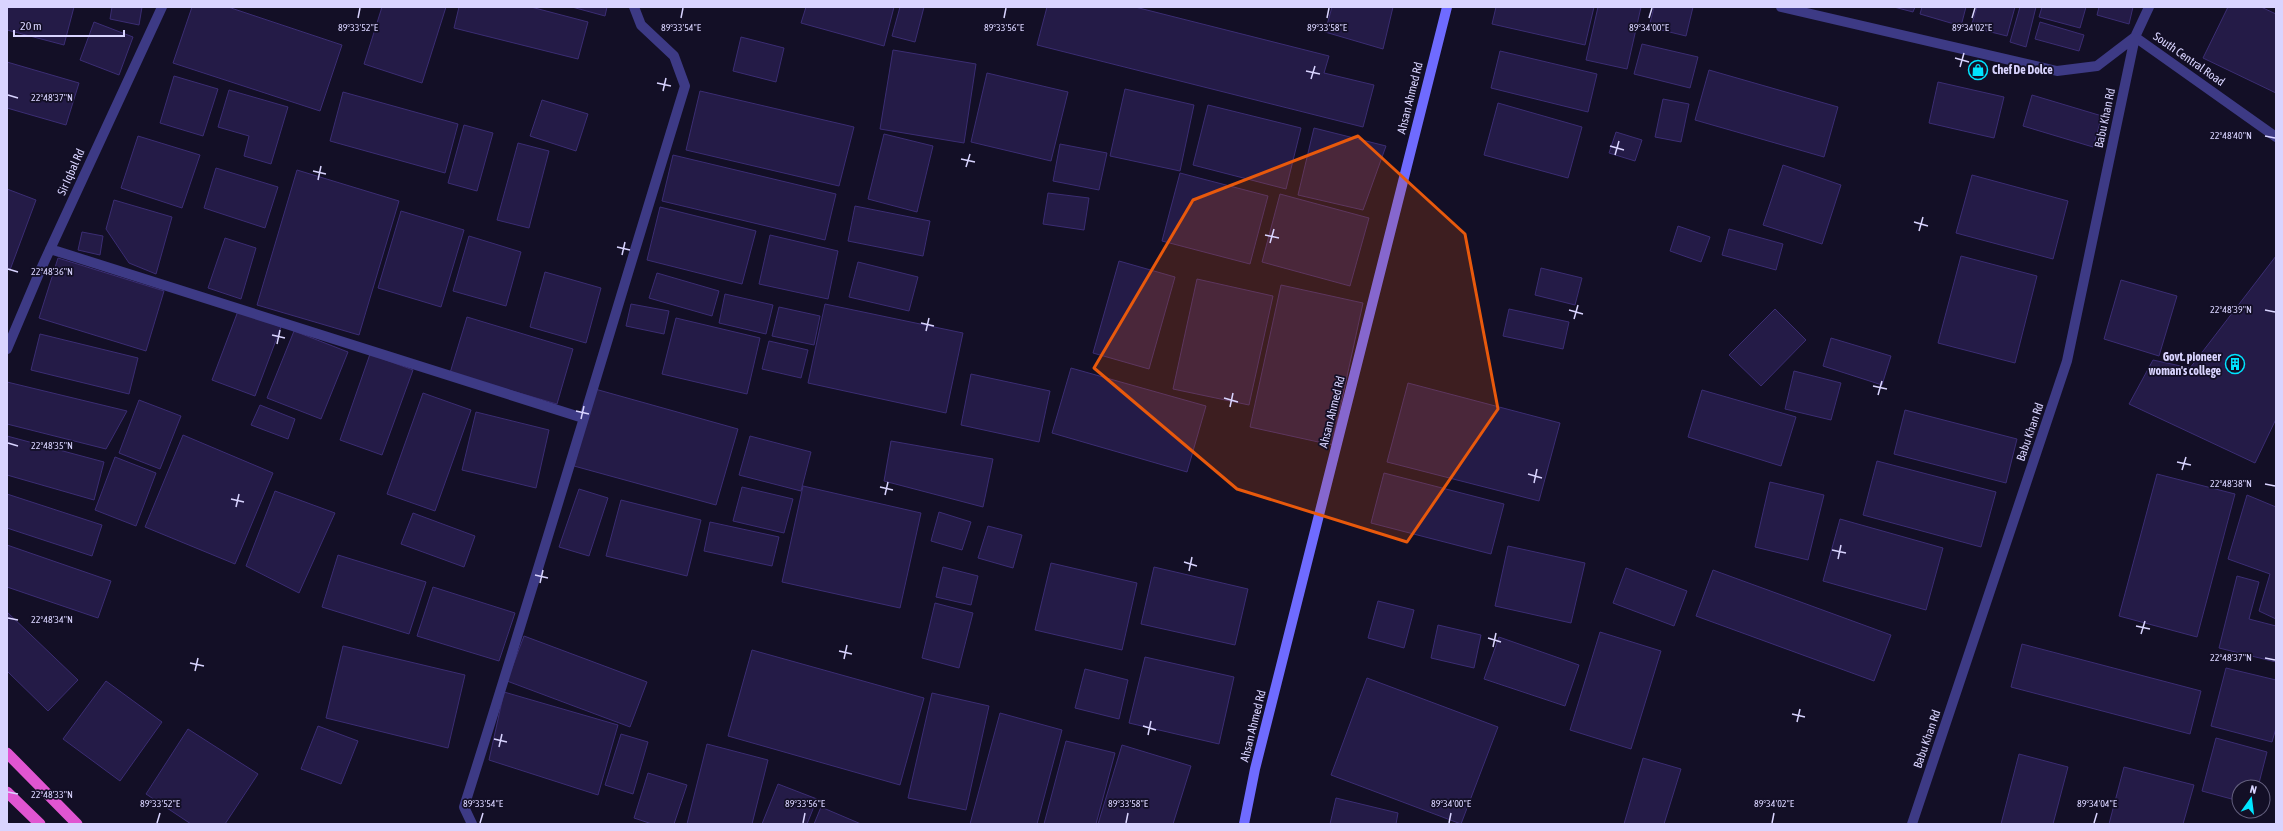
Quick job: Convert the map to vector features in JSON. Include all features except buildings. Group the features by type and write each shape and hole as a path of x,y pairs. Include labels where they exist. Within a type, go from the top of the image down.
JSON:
{"highway":[{"path":"7,753 77,824"},
{"path":"7,792 40,824"}],"main road":[{"name":"Ahsan Ahmed Rd","path":"1244,824 1259,754 1446,7"}],"street":[{"name":"Sir Iqbal Rd","path":"7,349 50,249 162,7"},
{"path":"472,824 464,807 560,503 584,418 685,86 674,56 641,25 634,7"},
{"name":"South Central Road","path":"1781,7 2057,71 2097,66 2135,37 2276,137"},
{"path":"2135,37 2149,7"},
{"name":"Babu Khan Rd","path":"1912,824 2067,361 2135,37"},
{"path":"50,249 584,418"}],"highlighted area":[{"path":"1358,136 1465,234 1498,409 1407,542 1237,489 1094,368 1193,200"}],"place":[{"name":"Chef De Dolce","path":"1978,70"},
{"name":"Govt. pioneer woman's college","path":"2235,364"}]}
